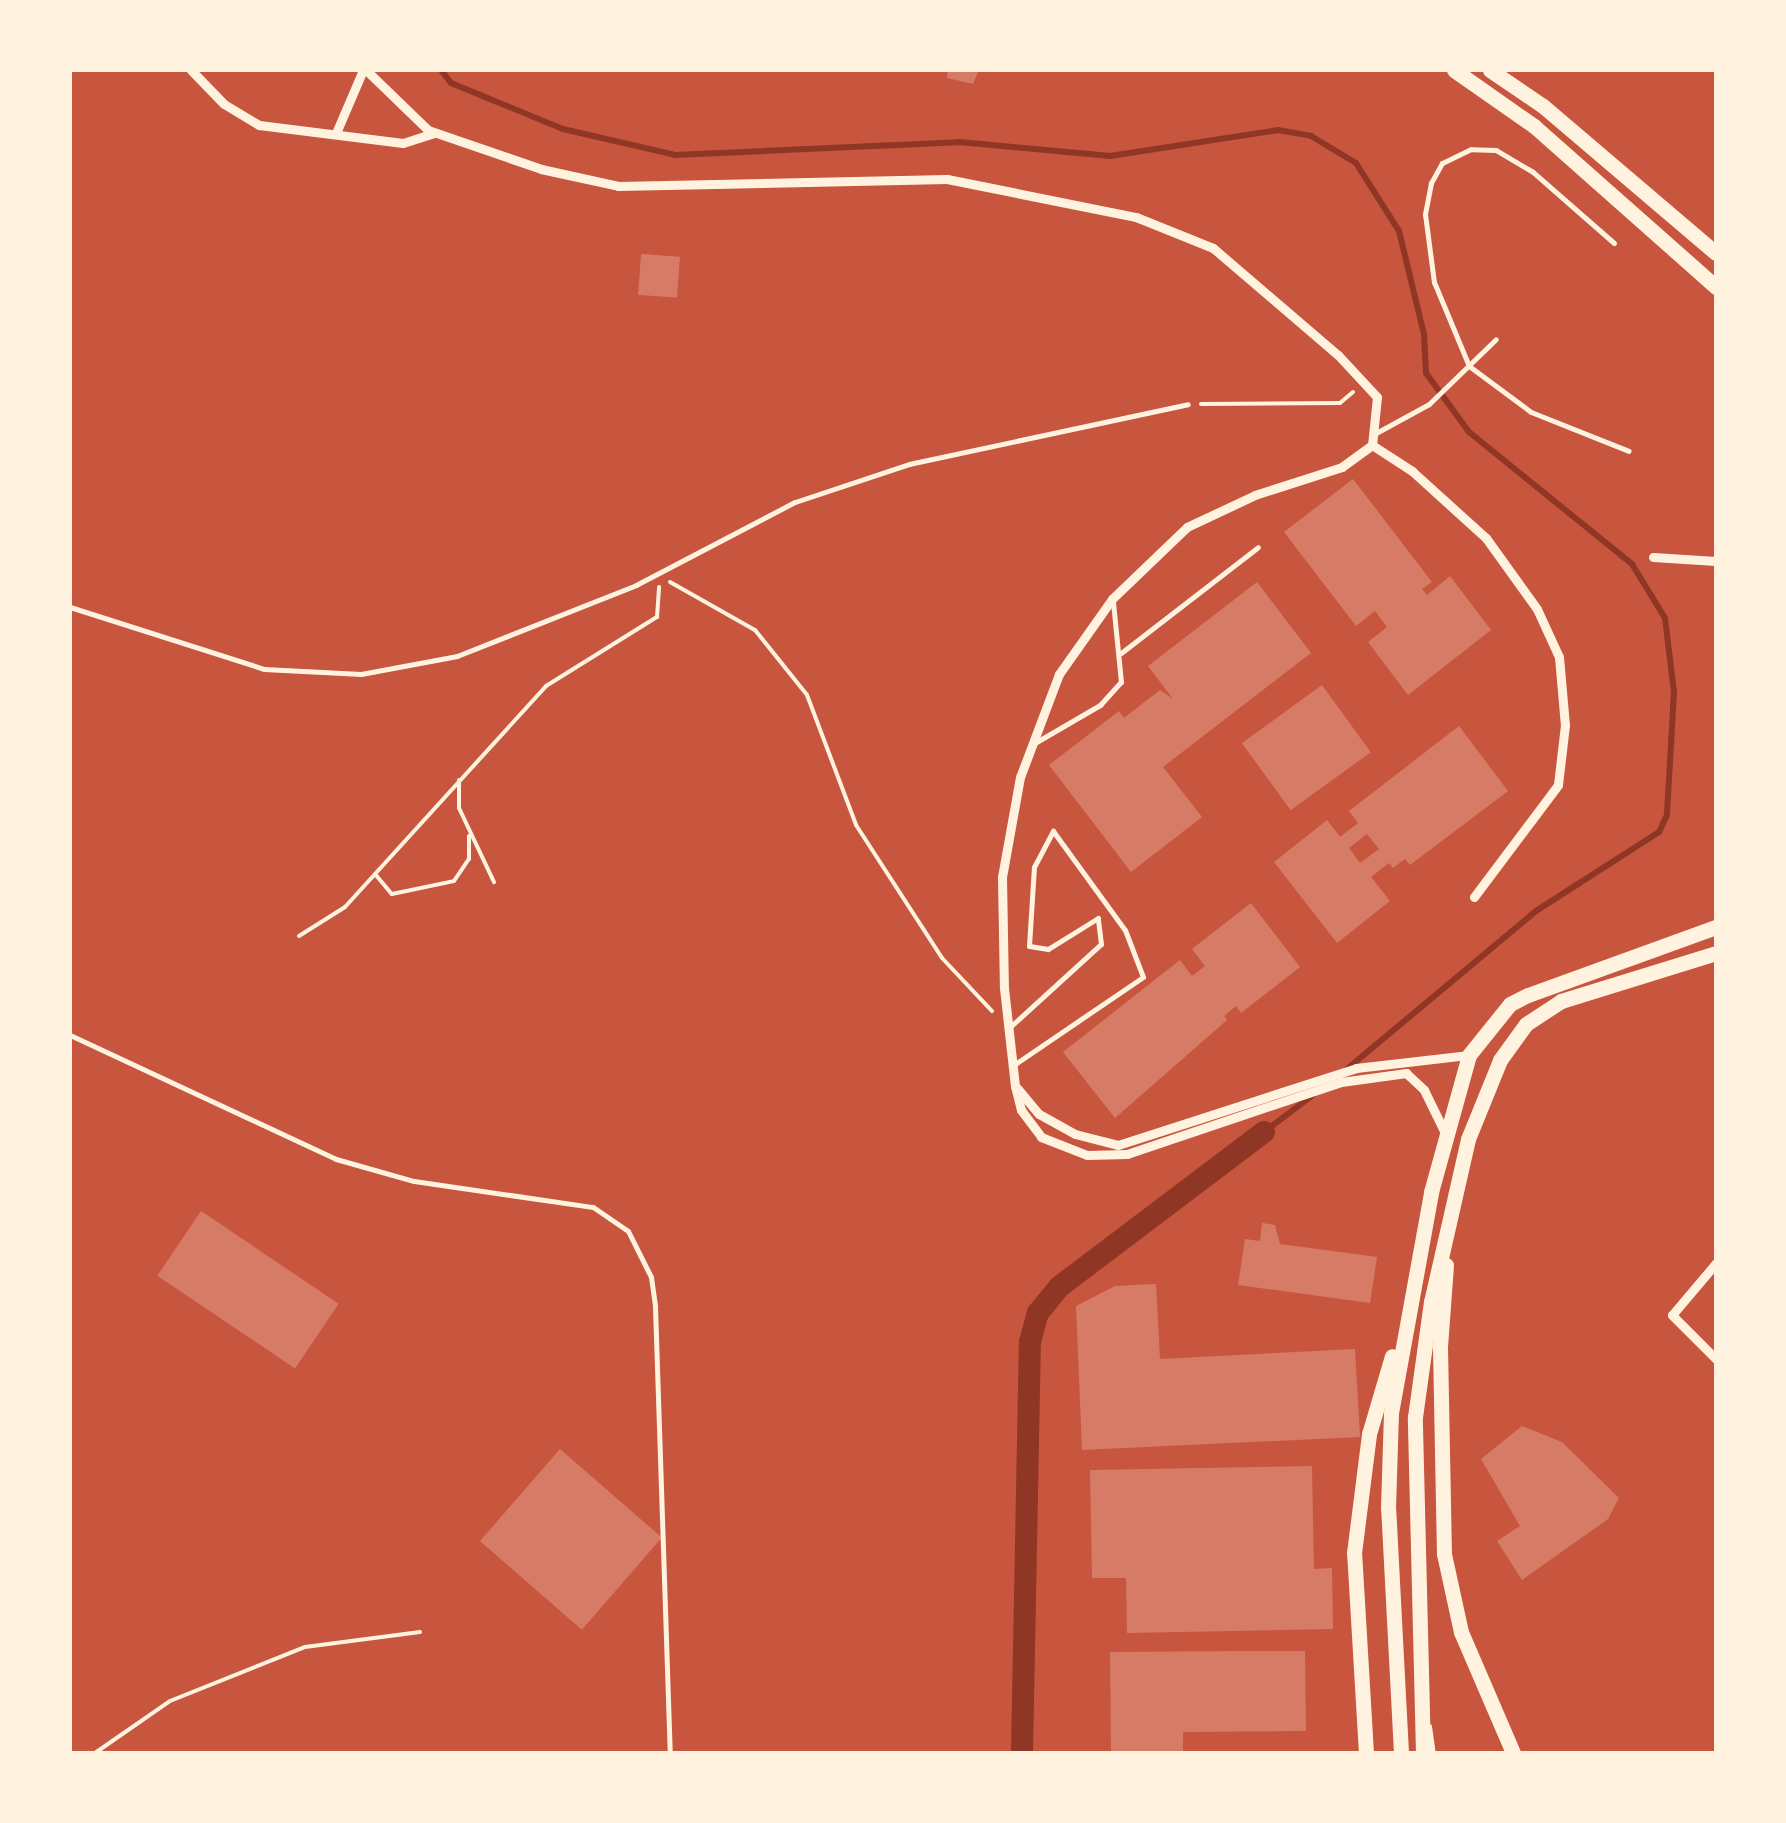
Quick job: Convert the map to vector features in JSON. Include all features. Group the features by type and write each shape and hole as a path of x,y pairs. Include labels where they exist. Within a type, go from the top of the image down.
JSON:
{"main road":[{"path":"1454,70 1534,126 1716,287"},
{"path":"1490,70 1543,106 1716,253"},
{"path":"1366,1753 1354,1554 1370,1434 1401,1334 1444,1131 1470,1055 1510,1004 1716,927"},
{"path":"1423,1753 1416,1416 1447,1225 1468,1139 1500,1060 1526,1024 1561,1001 1716,953"},
{"path":"1447,1225 1439,1409 1444,1554 1461,1632 1513,1753"},
{"path":"1401,1334 1388,1508 1401,1753"}],"street":[{"path":"191,70 224,104 260,124 403,143 434,133"},
{"path":"336,133 365,70 434,133 541,169 618,186 947,179 1136,217 1213,248 1364,383 1377,397 1372,445 1342,467 1255,495 1187,528 1112,600 1066,662 1031,746 1002,877 1015,1086 1021,1110 1042,1137 1109,1157 1272,1100"},
{"path":"1372,445 1412,471 1486,538 1537,609 1559,657 1565,725 1558,786 1474,897"},
{"path":"1653,556 1716,560"},
{"path":"1015,1086 1039,1114 1075,1134 1118,1145 1374,1071 1470,1055"},
{"path":"1374,1071 1406,1073 1416,1081 1444,1131"},
{"path":"1716,1263 1672,1314 1716,1358"}],"lane":[{"path":"1614,243 1533,172 1496,150 1471,148 1442,162 1424,214 1434,282 1469,366 1530,412 1629,451"},
{"path":"1376,433 1429,404 1496,340"},
{"path":"70,607 264,669 361,674 457,656 656,574 794,502 909,464 1188,404"},
{"path":"1121,653 1258,547"},
{"path":"1031,746 1100,705 1121,682 1121,653 1112,600"},
{"path":"1009,1028 1101,944 1098,918 1048,949 1029,946 1034,867 1053,831 1125,930 1144,977 1012,1066"},
{"path":"70,1035 336,1159 414,1182 593,1207 628,1231 651,1277 655,1307 670,1753"},
{"path":"1421,1668 1434,1753"}],"path":[{"path":"1188,404 1340,403 1364,383"},
{"path":"299,936 345,906 546,686 657,617 656,574"},
{"path":"656,574 755,630 808,695 856,824 942,958 1009,1028"},
{"path":"375,874 392,894 454,881 468,859 469,836 459,780"},
{"path":"469,836 494,882"},
{"path":"95,1753 170,1700 305,1647 420,1632"}],"building":[{"path":"948,70 979,70 973,84 947,78"},
{"path":"641,254 680,257 677,298 638,295"},
{"path":"1353,479 1432,582 1422,589 1427,595 1450,576 1491,630 1408,695 1368,642 1387,627 1375,611 1356,626 1284,532"},
{"path":"1257,582 1311,653 1163,767 1202,817 1131,872 1049,765 1119,711 1124,718 1160,690 1173,699 1148,666"},
{"path":"1322,685 1371,752 1291,810 1242,743"},
{"path":"1459,726 1508,791 1410,865 1405,859 1393,868 1389,863 1371,877 1390,901 1337,943 1274,862 1327,820 1340,837 1358,823 1349,811","holes":["1367,834 1379,849 1360,863 1349,848"]},
{"path":"1251,903 1300,967 1241,1013 1236,1006 1224,1016 1227,1020 1115,1118 1063,1052 1180,960 1192,976 1205,966 1192,949"},
{"path":"201,1211 339,1304 295,1368 157,1276"},
{"path":"1262,1223 1275,1225 1280,1244 1377,1257 1370,1303 1238,1285 1245,1239 1260,1241"},
{"path":"1156,1284 1160,1359 1355,1349 1360,1437 1082,1450 1076,1306 1115,1286"},
{"path":"1522,1426 1562,1442 1619,1498 1608,1519 1522,1580 1497,1541 1520,1526 1481,1459"},
{"path":"560,1449 662,1538 582,1630 480,1541"},
{"path":"1312,1466 1314,1569 1332,1568 1333,1629 1127,1633 1126,1578 1092,1578 1090,1470"},
{"path":"1305,1651 1306,1731 1183,1732 1183,1753 1111,1753 1110,1652"}],"waterway":[{"path":"441,70 451,83 563,129 676,155 959,142 1110,156 1278,130 1311,136 1356,163 1399,231 1424,334 1426,373 1469,432 1632,564 1665,618 1674,692 1667,815 1659,832 1536,911 1347,1069"},
{"path":"1264,1132 1313,1095"},
{"path":"1022,1753 1030,1342 1038,1313 1059,1287 1264,1132"}]}
